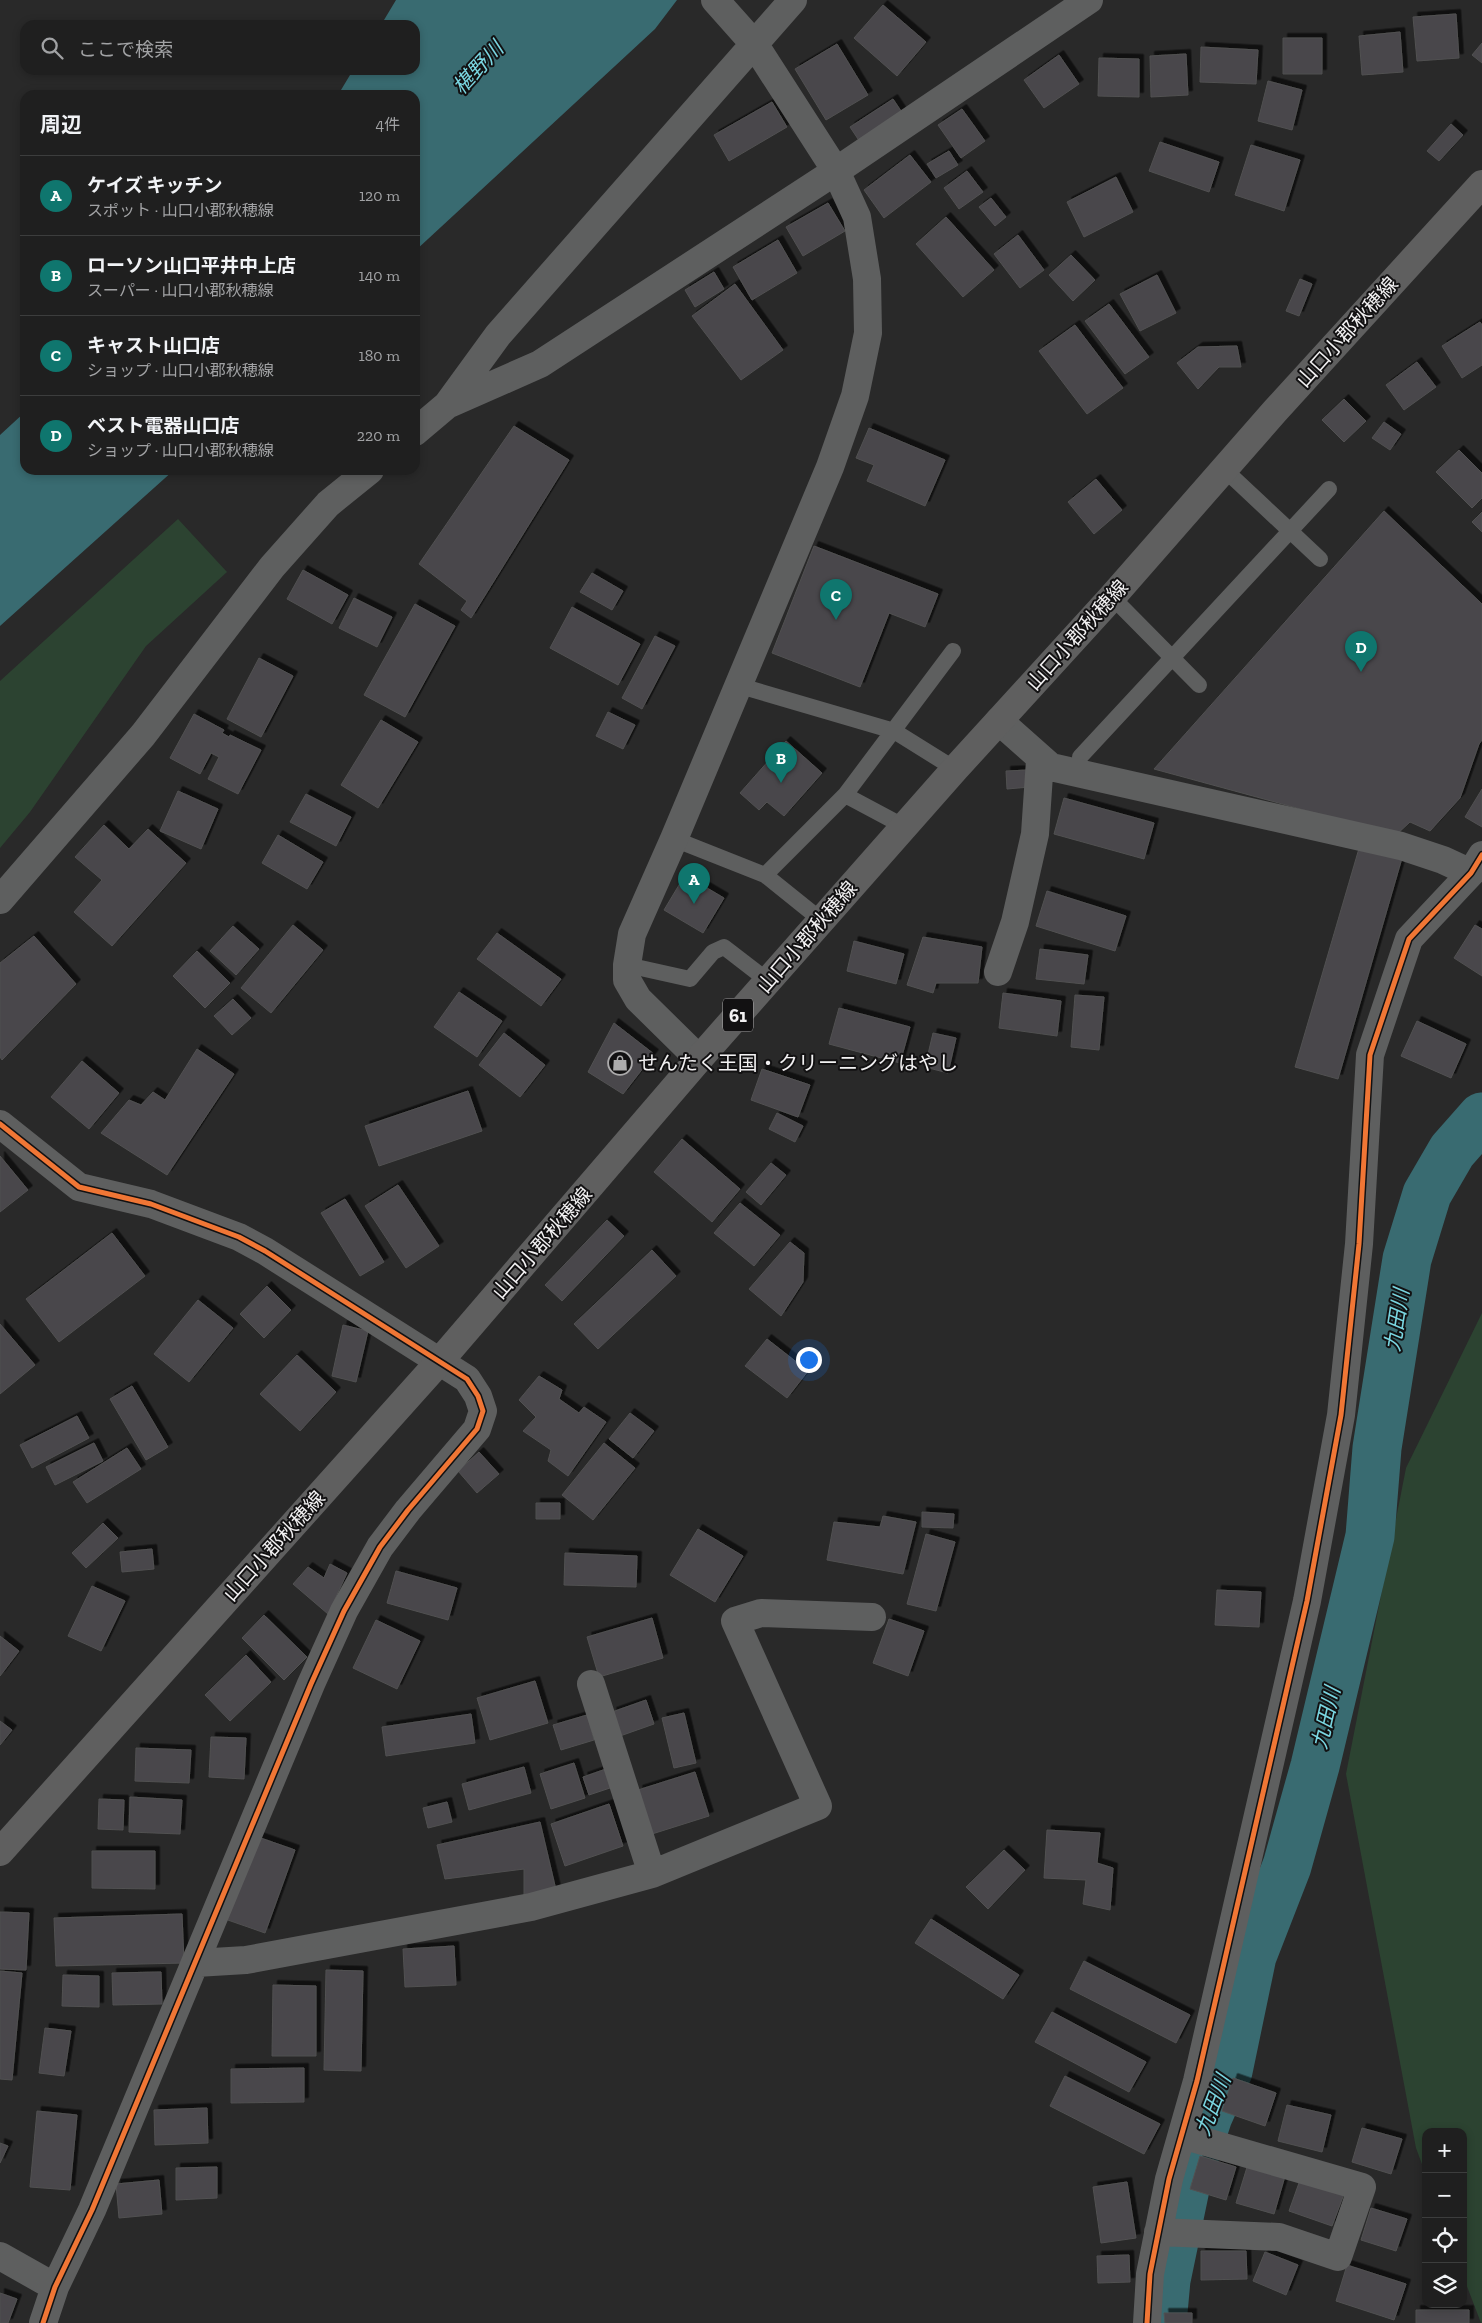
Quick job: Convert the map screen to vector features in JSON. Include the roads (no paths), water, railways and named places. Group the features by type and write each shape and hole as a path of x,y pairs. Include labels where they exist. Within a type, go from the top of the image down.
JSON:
{"main road":[{"name":"山口小郡秋穂線","path":"0,1852 439,1362 699,1059 955,769 1112,597 1224,469 1482,184"}],"street":[{"path":"699,1059 638,999 628,980 627,965 632,934 674,840 737,685 830,467 855,396 868,333 867,279 857,217 836,171 755,45 715,0"},
{"path":"420,428 447,405 498,335 793,0"},
{"path":"447,405 540,364 836,171 1089,0"},
{"path":"0,900 143,735 272,567 328,504 364,475"},
{"path":"999,721 1040,760 1051,767 1401,846 1443,860 1476,864"},
{"path":"998,972 1015,922 1035,834 1040,760"},
{"path":"1147,2323 1150,2274 1171,2233 1169,2179 1192,2137 1197,2082 1306,1602 1341,1415 1359,1244 1370,1055 1409,939 1476,864"},
{"path":"0,1124 79,1187 150,1204 239,1237 265,1251 467,1379 478,1396 483,1411 477,1429 408,1510 380,1547 344,1611 311,1684 92,2210 55,2287 43,2323"},
{"path":"196,1963 246,1960 531,1907 652,1874 818,1806 735,1621 761,1613 872,1617"},
{"path":"591,1684 652,1874"},
{"path":"1171,2233 1279,2237 1338,2257 1362,2187 1192,2137"},
{"path":"0,2256 55,2287"}],"lane":[{"path":"1224,469 1320,559"},
{"path":"1080,757 1329,489"},
{"path":"1112,597 1199,685"},
{"path":"765,875 845,795 953,651"},
{"path":"737,685 894,732 955,769"},
{"path":"845,795 905,826"},
{"path":"674,840 765,875 821,920"},
{"path":"627,965 690,979 713,952 724,946 768,981"}],"water":[{"name":"椹野川","path":"396,0 677,0 655,29 420,246 420,90 341,90 350,75 420,75 420,20 384,20"},
{"path":"20,417 20,475 168,475 0,626 0,435"}],"waterway":[{"name":"九田川","path":"1162,2323 1166,2280 1187,2179 1208,2116 1228,2071 1252,1956 1287,1866 1315,1766 1370,1536 1377,1448 1407,1259 1427,1194 1452,1151 1482,1117"}],"place":[{"name":"キャスト山口店","path":"836,620"},
{"name":"ベスト電器山口店","path":"1361,672"},
{"name":"ローソン山口平井中上店","path":"781,783"},
{"name":"ケイズ キッチン","path":"694,904"},
{"name":"せんたく王国・クリーニングはやし","path":"620,1063"}]}
